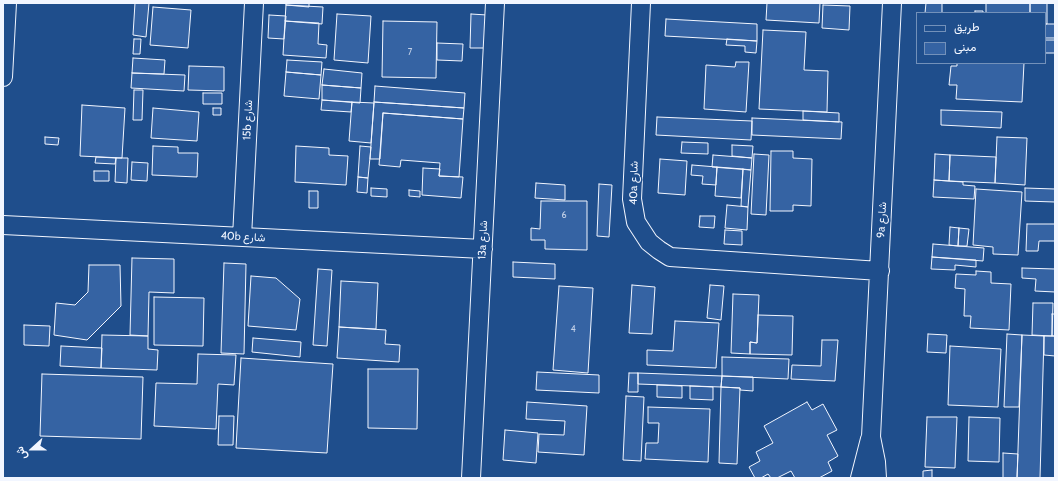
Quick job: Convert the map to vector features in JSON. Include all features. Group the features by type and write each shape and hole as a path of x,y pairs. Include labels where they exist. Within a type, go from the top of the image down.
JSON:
{"street":[{"path":"3,77 7,3"},
{"name":"15b شارع","path":"242,237 254,3"},
{"name":"13a شارع","path":"471,478 495,3"},
{"name":"40a شارع","path":"641,3 632,199 636,222 649,242 670,257 880,271"},
{"name":"9a شارع","path":"860,478 870,436 880,271 892,3"},
{"name":"40b شارع","path":"3,225 482,249"},
{"name":"9a شارع","path":"870,436 876,462 877,478"}],"building":[{"path":"135,3 149,3 146,37 133,35"},
{"path":"286,3 309,3 309,7 286,5"},
{"path":"767,3 820,3 819,23 766,20"},
{"path":"926,3 942,3 942,12 925,12"},
{"path":"986,3 1030,3 1030,12 986,12"},
{"path":"1030,3 1047,3 1047,24 1046,12 1030,12"},
{"path":"286,5 323,7 322,24 285,21"},
{"path":"823,5 850,6 849,30 822,28"},
{"path":"153,7 191,10 188,48 150,45"},
{"path":"337,14 371,16 368,63 334,60"},
{"path":"471,14 487,15 487,48 470,48"},
{"path":"269,15 286,16 284,39 268,38"},
{"path":"666,19 757,24 757,41 665,36"},
{"path":"285,21 319,23 318,44 327,45 326,58 283,55"},
{"path":"383,21 437,22 436,78 382,77"},
{"path":"1046,24 1055,24 1055,38 1046,38"},
{"path":"763,30 806,32 804,70 828,71 827,112 759,109"},
{"path":"134,39 141,39 140,54 133,54"},
{"path":"727,39 757,41 756,53 745,52 745,46 726,45"},
{"path":"1046,40 1055,40 1055,53 1046,53"},
{"path":"437,43 463,44 462,61 437,60"},
{"path":"133,58 165,60 164,74 132,73"},
{"path":"287,60 322,62 321,75 286,72"},
{"path":"736,62 749,62 746,112 704,109 706,65 735,67"},
{"path":"957,64 1024,64 1022,102 956,99 957,85 949,85 951,66 957,66"},
{"path":"189,66 224,67 224,91 188,90"},
{"path":"324,69 362,73 361,88 322,85"},
{"path":"286,72 321,75 319,99 284,96"},
{"path":"132,73 185,75 184,91 131,88"},
{"path":"322,85 361,88 360,103 322,100"},
{"path":"375,86 465,93 464,108 374,102"},
{"path":"134,90 143,90 142,120 133,120"},
{"path":"203,93 222,93 222,104 203,104"},
{"path":"322,100 352,102 351,112 321,110"},
{"path":"352,102 374,103 371,143 349,141"},
{"path":"374,102 464,108 463,119 383,113 380,159 370,159"},
{"path":"82,105 125,108 122,158 80,156"},
{"path":"153,108 199,112 197,141 151,138"},
{"path":"213,108 221,108 221,115 213,115"},
{"path":"941,110 1002,112 1001,128 941,125"},
{"path":"803,111 839,113 839,122 803,120"},
{"path":"383,113 463,119 459,177 439,176 440,163 401,160 400,167 379,165"},
{"path":"657,117 752,121 751,140 656,135"},
{"path":"752,118 842,122 841,139 752,135"},
{"path":"45,137 59,138 58,145 45,144"},
{"path":"997,137 1027,138 1025,185 995,183"},
{"path":"682,142 708,143 708,154 681,153"},
{"path":"732,145 753,146 752,158 732,156"},
{"path":"153,146 178,147 178,153 198,153 197,177 152,175"},
{"path":"296,146 329,148 329,155 348,156 346,185 295,182"},
{"path":"360,146 371,147 368,178 358,177"},
{"path":"771,151 793,151 793,158 812,159 811,206 793,205 793,211 770,211"},
{"path":"754,154 769,155 766,215 751,214"},
{"path":"935,154 950,155 949,181 934,180"},
{"path":"713,155 752,158 751,170 712,167"},
{"path":"950,155 996,157 995,183 949,181"},
{"path":"96,157 116,158 115,164 95,163"},
{"path":"116,158 128,158 127,183 115,182"},
{"path":"660,159 687,161 685,195 658,193"},
{"path":"132,162 148,163 147,181 131,180"},
{"path":"692,165 717,167 716,185 702,184 703,176 691,175"},
{"path":"717,167 743,169 741,198 715,196"},
{"path":"423,168 440,169 439,176 463,177 461,198 422,195"},
{"path":"743,169 751,170 748,207 741,206"},
{"path":"94,171 109,171 109,181 94,181"},
{"path":"358,177 368,178 367,193 357,192"},
{"path":"934,180 963,182 963,185 975,186 974,199 933,197"},
{"path":"536,183 565,185 565,200 535,198"},
{"path":"599,184 612,185 609,237 597,236"},
{"path":"371,188 387,189 387,197 371,196"},
{"path":"1025,188 1055,189 1055,202 1025,201"},
{"path":"976,189 1022,192 1018,255 993,254 993,247 973,245"},
{"path":"409,190 420,191 420,197 409,196"},
{"path":"309,191 318,191 318,208 309,208"},
{"path":"541,201 587,201 587,250 545,249 545,240 531,240 531,228 540,229"},
{"path":"727,205 748,207 747,230 725,228"},
{"path":"700,216 715,216 714,228 699,227"},
{"path":"1027,224 1055,224 1055,241 1039,241 1038,251 1026,251"},
{"path":"950,227 959,228 958,246 949,245"},
{"path":"959,228 969,229 967,246 958,246"},
{"path":"725,230 742,231 742,245 724,244"},
{"path":"933,244 984,248 983,261 932,257"},
{"path":"932,257 976,260 976,267 955,265 955,270 931,269"},
{"path":"132,258 174,259 174,293 149,292 148,336 130,335"},
{"path":"513,262 555,264 555,279 513,277"},
{"path":"224,263 246,264 244,354 221,353"},
{"path":"89,265 120,265 121,306 87,340 54,335 56,303 75,305 88,292"},
{"path":"1022,268 1055,269 1055,292 1035,291 1036,279 1022,278"},
{"path":"318,269 332,270 327,346 313,345"},
{"path":"976,271 991,272 991,283 1011,284 1009,330 970,328 971,316 964,316 965,289 955,288 956,274 976,275"},
{"path":"251,276 276,278 300,299 296,330 248,326"},
{"path":"341,281 378,283 376,329 339,327"},
{"path":"632,285 655,287 652,334 629,333"},
{"path":"710,285 724,286 721,320 707,318"},
{"path":"559,286 593,288 588,373 553,370"},
{"path":"733,294 759,295 757,343 750,342 750,354 731,353"},
{"path":"154,297 204,298 203,346 154,345"},
{"path":"1033,303 1053,303 1052,336 1032,335"},
{"path":"1052,314 1055,314 1055,336 1052,336"},
{"path":"758,315 793,316 792,355 750,354 750,342 757,343"},
{"path":"675,321 719,323 716,368 647,365 647,350 673,351"},
{"path":"24,325 50,326 49,346 24,345"},
{"path":"339,327 386,330 385,344 400,345 399,362 337,358"},
{"path":"928,334 947,335 946,353 927,352"},
{"path":"1007,334 1022,335 1019,407 1004,407"},
{"path":"102,335 148,336 148,349 158,350 157,370 101,368"},
{"path":"1022,335 1044,336 1040,478 1017,478"},
{"path":"1044,336 1055,336 1055,356 1044,355"},
{"path":"253,338 301,342 300,357 252,352"},
{"path":"822,340 838,340 835,381 791,379 792,365 821,366"},
{"path":"61,346 102,348 101,368 60,366"},
{"path":"950,346 1001,349 998,407 948,405"},
{"path":"198,354 236,355 234,385 218,384 216,429 154,426 156,383 197,384"},
{"path":"722,357 789,359 788,379 722,376"},
{"path":"241,358 333,364 327,453 236,448"},
{"path":"368,369 418,369 417,429 368,428"},
{"path":"537,372 599,375 599,393 536,390"},
{"path":"629,373 638,373 638,392 628,392"},
{"path":"638,373 722,376 721,387 638,384"},
{"path":"42,374 143,377 141,439 40,436"},
{"path":"722,376 753,377 753,391 740,390 740,388 721,387"},
{"path":"657,385 682,386 682,398 657,397"},
{"path":"690,386 713,387 713,400 690,399"},
{"path":"721,387 740,388 737,464 719,463"},
{"path":"626,396 644,397 641,461 623,460"},
{"path":"527,402 587,406 584,455 538,452 539,434 564,435 565,421 526,419"},
{"path":"807,402 812,410 823,404 837,430 827,435 838,456 828,462 832,471 819,478 795,478 791,471 777,478 771,478 768,474 761,478 755,478 749,467 760,461 756,452 773,443 764,426"},
{"path":"648,407 710,409 708,462 645,459 646,443 658,443 659,423 648,423"},
{"path":"219,416 234,416 233,445 218,445"},
{"path":"927,417 957,417 955,468 925,467"},
{"path":"969,417 1000,418 999,462 968,461"},
{"path":"505,430 538,433 536,463 503,460"},
{"path":"1003,453 1018,454 1017,478 1003,478"},
{"path":"932,470 932,478 923,478 923,471"}]}
